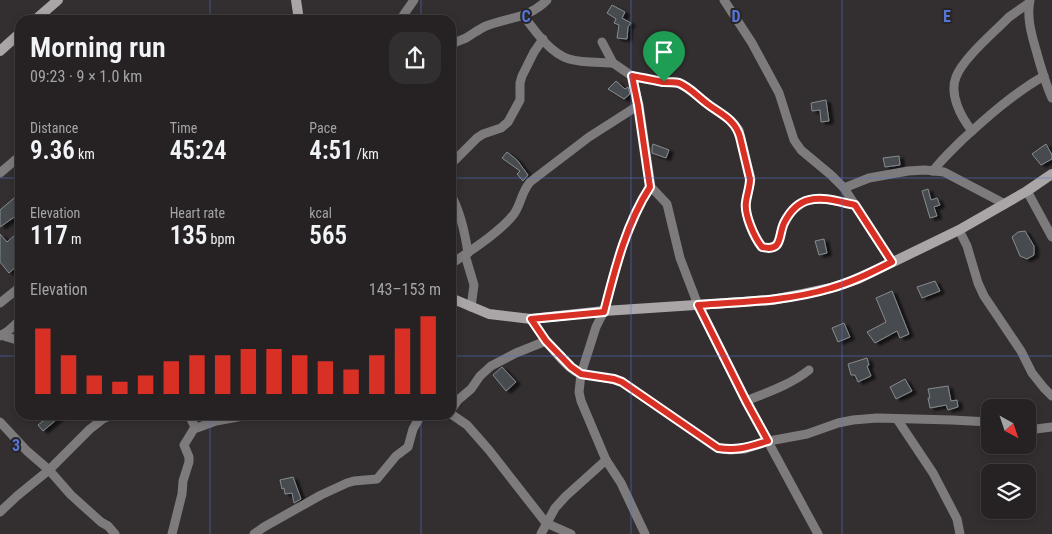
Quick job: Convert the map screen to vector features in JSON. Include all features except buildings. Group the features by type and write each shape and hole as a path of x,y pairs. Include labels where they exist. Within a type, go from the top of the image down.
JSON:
{"street":[{"path":"42,15 58,0"},
{"path":"296,0 299,15"},
{"path":"404,15 414,0"},
{"path":"456,42 484,27 530,13 547,0"},
{"path":"724,0 752,43 779,93 794,140 802,150 844,188 892,262"},
{"path":"1030,2 1030,28 1052,98"},
{"path":"972,131 964,122 955,99 956,78 965,62 1004,20 1030,2"},
{"path":"523,15 550,48 569,59 613,63"},
{"path":"0,50 15,37"},
{"path":"456,158 470,143 482,134 501,128 508,122 520,100 522,76 543,39"},
{"path":"602,42 613,63 632,76 678,83 691,90 727,117 739,130 750,179 745,204 746,213 751,228 762,247 774,247 777,244 783,224 801,203 819,198 855,205"},
{"path":"632,76 650,187 667,204 680,258 698,305 746,401 818,534"},
{"path":"933,171 972,131 1022,90 1044,76"},
{"path":"456,261 514,214 530,182 589,137 638,105"},
{"path":"0,173 15,160"},
{"path":"844,188 869,178 908,171 944,172 1005,204"},
{"path":"456,300 489,314 531,319 772,300 803,294 831,288 858,279 959,230 1027,191 1052,174"},
{"path":"645,534 621,484 606,460 579,392 581,374 596,327 604,312 623,244 643,198 650,187"},
{"path":"1027,191 1052,237"},
{"path":"456,204 464,230 466,254 474,285 471,307"},
{"path":"959,230 967,246 984,296 1021,352 1032,373 1052,396"},
{"path":"0,303 15,291"},
{"path":"531,319 564,362 581,374 622,382 718,448 745,449 768,441 807,434 853,420 877,418 981,422"},
{"path":"1,335 15,325"},
{"path":"1,335 15,339"},
{"path":"456,403 491,366 546,341"},
{"path":"746,401 781,388 809,370"},
{"path":"456,418 466,425 489,450 546,523 572,534"},
{"path":"896,419 933,473 957,519 960,534"},
{"path":"0,512 49,470 90,429 102,420"},
{"path":"192,420 194,429"},
{"path":"172,534 182,494 182,481 189,462 189,456 184,445 194,429 222,420"},
{"path":"254,534 321,495 354,481 377,479 396,456 409,446 413,428 418,420"},
{"path":"0,422 27,452 49,470 71,495 115,534"},
{"path":"1036,429 1052,427"},
{"path":"541,534 555,508 606,460"}],"route":[{"path":"632,76 664,82 678,83 691,90 727,117 739,130 750,179 745,204 746,213 751,228 762,247 774,247 777,244 783,224 795,208 801,203 819,198 855,205 892,262 858,279 831,288 772,300 698,305 768,441 745,449 730,450 718,448 622,382 581,374 564,362 531,319 604,312 623,244 643,198 650,187 632,76"}]}
